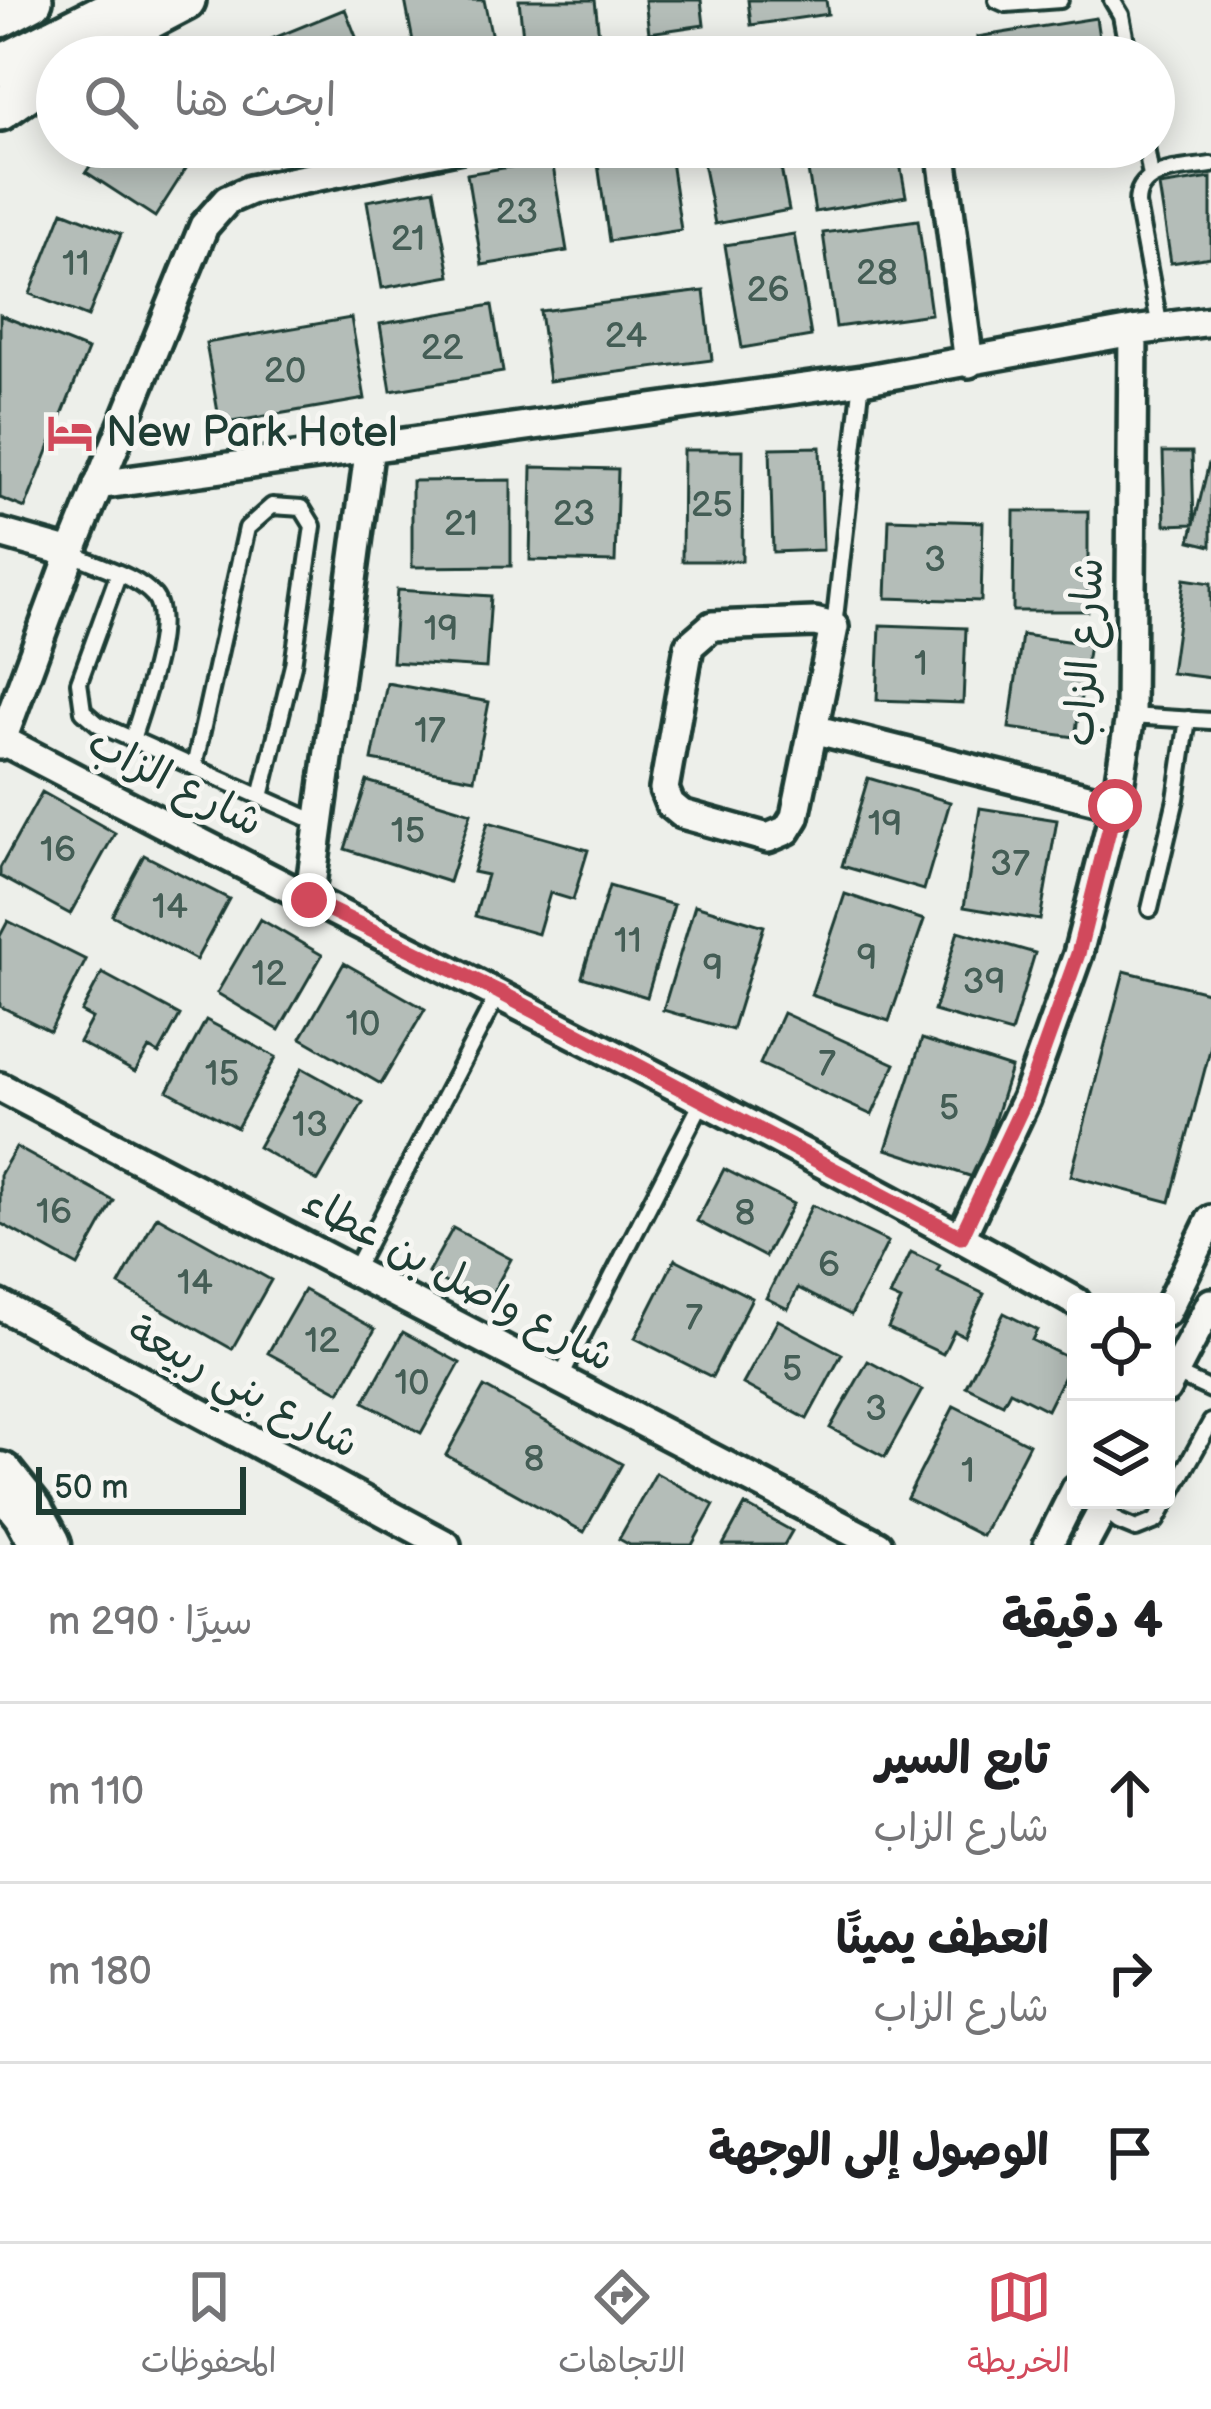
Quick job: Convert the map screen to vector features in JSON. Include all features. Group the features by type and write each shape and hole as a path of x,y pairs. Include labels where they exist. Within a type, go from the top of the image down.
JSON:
{"highway":[{"path":"0,1477 46,1545"},
{"path":"0,1536 16,1545"}],"main road":[{"path":"0,17 32,0"},
{"path":"60,36 132,0"},
{"path":"116,36 185,0"},
{"path":"0,66 36,48"},
{"path":"0,110 36,85"}],"street":[{"path":"1,743 71,553 204,226 226,200 250,190 358,168"},
{"path":"944,168 969,363"},
{"path":"98,485 862,380 1211,321"},
{"name":"شارع الزاب","path":"961,1237 1026,1099 1078,954 1115,806 1130,716 1147,329"},
{"name":"شارع الزاب","path":"309,900 370,446"},
{"path":"0,533 71,553"},
{"path":"815,622 834,627 795,817 787,830 768,838 682,814 670,804 664,789 689,646 712,626 815,622"},
{"path":"813,728 1115,806"},
{"name":"شارع الزاب","path":"1,743 499,992 1067,1297"},
{"name":"شارع واصل بن عطاء","path":"0,1087 878,1545"},
{"path":"1175,1294 1211,1220"},
{"name":"شارع بني ربيعة","path":"0,1305 446,1545"},
{"path":"1175,1373 1207,1322"},
{"path":"1048,1545 1067,1508"},
{"path":"1084,1545 1103,1509"}],"lane":[{"path":"997,0 1006,4 1060,0"},
{"path":"1112,0 1125,36"},
{"path":"1147,329 1137,188 1151,176 1211,165"},
{"path":"1149,168 1151,176"},
{"path":"834,627 862,380"},
{"path":"194,767 248,528 272,506 302,508 313,526 293,665 261,797"},
{"path":"71,553 148,590 161,607 163,617 132,740"},
{"path":"118,575 77,692 82,711 132,740 321,824"},
{"path":"1130,716 1211,721"},
{"path":"1150,909 1189,719"},
{"path":"353,1272 499,992"},
{"path":"560,1381 703,1100"},
{"path":"1175,1382 1211,1390"},
{"path":"1175,1487 1211,1422"},
{"path":"1108,1509 1118,1522 1136,1529 1156,1521 1163,1509"}],"building":[{"path":"405,0 484,0 492,36 412,36"},
{"path":"519,0 595,0 599,36 523,36"},
{"path":"645,0 701,0 704,25 649,33"},
{"path":"748,0 826,0 828,14 751,25"},
{"path":"345,9 356,36 279,36"},
{"path":"1096,18 1099,36 983,36"},
{"path":"89,168 186,168 155,217 86,172"},
{"path":"553,168 567,251 482,265 467,174"},
{"path":"599,168 672,168 681,230 609,241"},
{"path":"704,168 781,168 789,210 715,224"},
{"path":"808,168 901,168 906,196 815,212"},
{"path":"1211,178 1211,257 1171,263 1159,186"},
{"path":"434,189 450,276 382,288 367,201"},
{"path":"63,211 121,234 88,317 30,294"},
{"path":"918,220 931,314 836,327 823,233"},
{"path":"794,234 811,336 742,348 725,245"},
{"path":"704,291 712,360 549,381 540,311"},
{"path":"492,305 503,372 391,391 380,324"},
{"path":"0,315 88,350 25,508 0,498"},
{"path":"351,318 365,399 220,424 206,343"},
{"path":"820,447 823,550 773,552 770,448"},
{"path":"683,450 743,450 742,561 682,561"},
{"path":"1163,452 1192,452 1194,524 1165,525"},
{"path":"1211,463 1211,546 1190,541"},
{"path":"532,467 618,469 615,562 530,560"},
{"path":"511,480 511,566 412,567 412,481"},
{"path":"1014,511 1088,511 1088,611 1013,611"},
{"path":"889,519 983,522 981,601 886,598"},
{"path":"1184,579 1211,583 1211,678 1171,673"},
{"path":"397,590 491,596 486,668 392,662"},
{"path":"880,625 966,628 963,703 877,700"},
{"path":"1022,635 1089,644 1075,737 1009,728"},
{"path":"387,683 489,702 474,779 372,760"},
{"path":"868,778 950,802 924,890 842,866"},
{"path":"367,781 471,813 449,882 345,849"},
{"path":"42,792 115,833 70,914 0,876"},
{"path":"980,808 1057,820 1040,920 964,907"},
{"path":"488,822 588,850 573,900 550,893 538,934 475,916 487,875 473,872"},
{"path":"144,855 229,899 196,960 112,915"},
{"path":"609,886 674,905 647,997 582,977"},
{"path":"845,894 924,920 889,1021 811,995"},
{"path":"695,905 764,926 732,1030 663,1010"},
{"path":"260,919 322,955 279,1030 217,993"},
{"path":"8,921 86,960 50,1031 0,1006 0,936"},
{"path":"958,931 1035,953 1011,1033 934,1011"},
{"path":"344,963 425,1009 381,1084 301,1038"},
{"path":"1124,971 1211,993 1211,1046 1170,1202 1071,1176"},
{"path":"102,973 180,1015 159,1054 149,1048 135,1072 79,1042 92,1018 81,1012"},
{"path":"783,1013 895,1064 872,1115 760,1064"},
{"path":"206,1020 276,1057 237,1128 168,1091"},
{"path":"922,1039 1011,1068 976,1178 886,1149"},
{"path":"302,1068 363,1102 318,1181 258,1147"},
{"path":"16,1147 114,1201 78,1266 0,1223 0,1175"},
{"path":"724,1169 793,1204 765,1257 697,1221"},
{"path":"812,1205 888,1242 851,1315 798,1288 788,1309 766,1298"},
{"path":"157,1216 271,1280 232,1349 119,1285"},
{"path":"453,1228 511,1259 486,1305 428,1273"},
{"path":"911,1252 984,1294 964,1336 954,1331 943,1354 888,1328 901,1301 890,1296"},
{"path":"675,1259 752,1298 712,1377 635,1338"},
{"path":"304,1290 375,1329 340,1392 268,1353"},
{"path":"1004,1313 1037,1330 1032,1340 1067,1358 1067,1370 1047,1410 1010,1391 1003,1404 966,1386"},
{"path":"778,1320 842,1354 807,1419 743,1384"},
{"path":"403,1332 460,1363 421,1433 364,1402"},
{"path":"868,1361 922,1390 885,1457 830,1428"},
{"path":"484,1387 622,1464 584,1532 446,1455"},
{"path":"954,1406 1029,1444 982,1536 907,1498"},
{"path":"656,1473 714,1505 692,1545 630,1545 619,1539"},
{"path":"745,1505 792,1531 784,1545 723,1545"}],"place":[{"name":"New Park Hotel","path":"70,433"}],"route":[{"path":"309,900 499,992 961,1237 1026,1099 1078,954 1115,806"}]}
